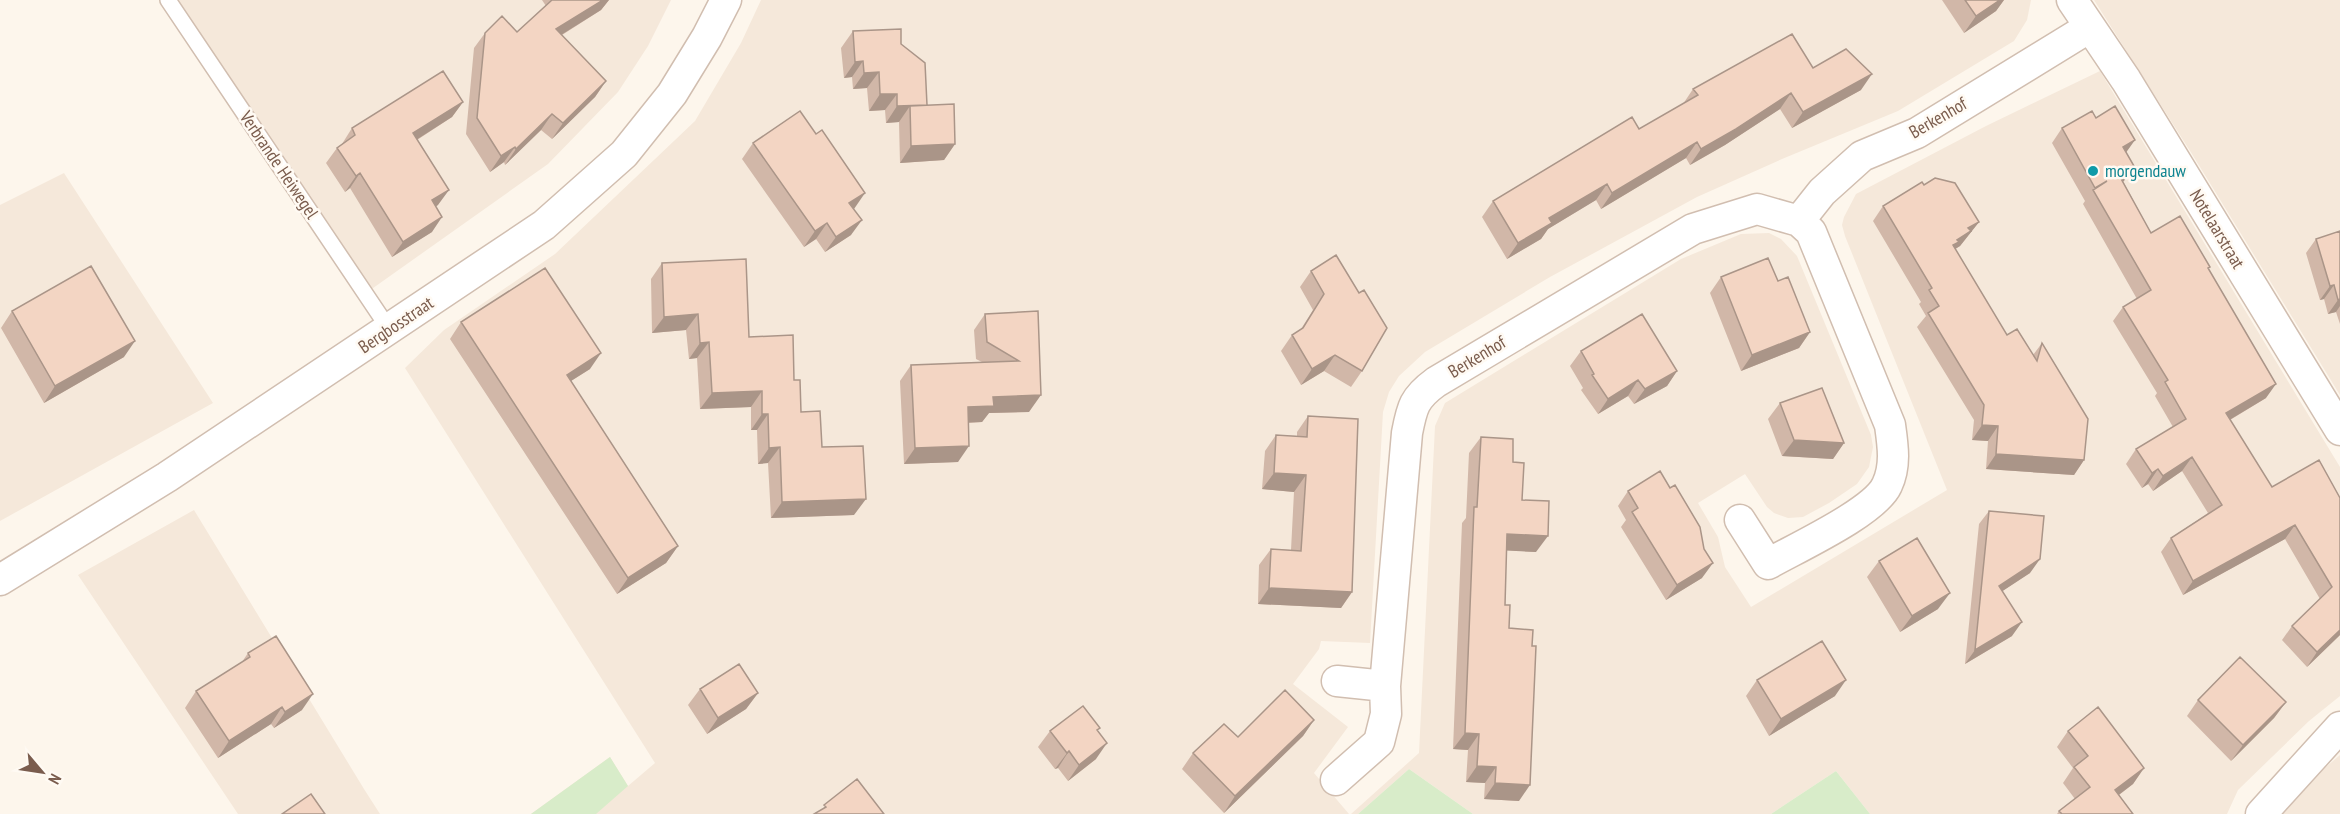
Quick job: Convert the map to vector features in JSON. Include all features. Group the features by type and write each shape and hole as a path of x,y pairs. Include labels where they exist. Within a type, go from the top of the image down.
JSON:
{"street":[{"name":"Bergbosstraat","path":"0,580 167,477 543,225 624,154 672,94 707,37 726,0"},
{"name":"Notelaarstraat","path":"2072,0 2126,80 2340,430"},
{"name":"Berkenhof","path":"1336,780 1379,742 1386,714 1385,686 1407,433 1411,408 1421,393 1436,381 1693,229 1740,212 1757,209 1799,221 1822,192 1862,156 1917,133 2090,27"},
{"path":"1740,520 1768,564 1869,507 1887,486 1895,456 1890,425 1822,256 1811,232 1799,221"},
{"path":"1337,681 1385,686"},
{"path":"2261,814 2340,727"}],"lane":[{"name":"Verbrande Heiwegel","path":"168,0 389,329"}],"shaded area":[{"path":"173,0 671,0 648,46 618,92 548,164 359,298"},
{"path":"761,0 2031,0 2027,20 2014,41 1898,111 1697,197 1550,277 1425,352 1399,376 1389,392 1383,412 1370,643 1321,641 1319,649 1293,684 1348,727 1314,773 1349,814 531,814 610,757 628,786 655,763 405,368 444,330 555,254 695,121 741,43"},
{"path":"2094,0 2340,0 2340,395 2192,154"},
{"path":"2100,71 2340,467 2340,696 2309,721 2238,790 2227,814 1870,814 1836,771 1771,814 1473,814 1409,769 1358,814 1351,814 1419,753 1435,426 1445,403 1681,259 1741,234 1769,233 1781,239 1797,256 1871,435 1873,447 1869,467 1857,484 1803,517 1788,518 1774,513 1767,507 1745,474 1698,503 1718,537 1725,567 1751,607 1947,490 1845,236 1842,225 1844,217 1856,194 1986,126"},
{"path":"64,173 213,403 0,521 0,205"},
{"path":"194,510 380,814 238,814 78,575"},
{"path":"2340,755 2340,814 2283,814 2326,767"}],"green space":[{"path":"610,757 628,786 596,814 531,814"},
{"path":"1409,769 1473,814 1358,814"},
{"path":"1836,771 1870,814 1771,814"}],"building":[{"path":"552,0 603,0 556,29 606,81 563,123 552,114 516,149 515,147 501,156 477,118 485,33 502,16 517,32"},
{"path":"1965,0 2000,0 1976,16"},
{"path":"901,29 901,44 925,63 927,105 897,106 897,94 880,94 879,72 864,73 863,61 855,62 853,31"},
{"path":"1792,34 1813,68 1846,49 1872,74 1803,112 1791,93 1701,149 1697,142 1612,193 1607,184 1549,218 1552,223 1518,243 1493,201 1632,117 1639,129 1698,95 1693,89"},
{"path":"443,71 463,102 413,133 449,190 432,200 442,217 403,242 360,173 356,176 337,148 355,135 352,128"},
{"path":"954,104 955,144 911,146 910,106"},
{"path":"2115,106 2135,140 2123,147 2134,166 2119,175 2151,233 2180,216 2276,384 2226,413 2272,487 2319,460 2340,498 2340,630 2317,652 2292,626 2332,587 2295,525 2193,581 2171,538 2222,505 2192,457 2163,476 2158,469 2152,473 2136,449 2186,419 2165,382 2168,380 2123,307 2151,290 2093,190 2107,181 2095,188 2062,128 2092,111 2096,118"},
{"path":"800,111 816,134 822,130 865,193 849,203 862,220 836,237 827,223 815,231 753,143"},
{"path":"1935,178 1955,183 1979,222 1968,228 1971,231 1953,245 2007,335 2017,329 2037,361 2042,343 2088,419 2084,460 1996,454 1998,426 1982,425 1984,405 1928,313 1939,306 1929,290 1932,288 1883,206 1922,182 1924,185"},
{"path":"2340,231 2340,299 2338,300 2334,285 2330,286 2316,239"},
{"path":"1336,255 1359,293 1364,290 1387,328 1362,371 1335,355 1312,369 1292,335 1303,328 1324,294 1311,271"},
{"path":"1768,258 1778,281 1788,277 1810,332 1752,355 1721,277"},
{"path":"746,259 749,337 793,335 794,380 800,380 801,412 820,411 822,447 863,446 866,499 782,502 780,447 769,448 768,414 762,414 762,391 712,393 709,342 700,343 698,314 664,317 662,263"},
{"path":"91,266 135,341 55,386 12,311"},
{"path":"545,268 601,353 567,375 678,546 628,578 461,322"},
{"path":"1038,311 1041,395 993,397 994,406 968,407 969,446 915,448 911,365 1019,361 987,342 985,314"},
{"path":"1642,314 1677,371 1645,389 1638,380 1608,399 1592,375 1594,374 1581,351"},
{"path":"1822,388 1844,443 1794,440 1780,403"},
{"path":"1308,416 1358,419 1352,592 1269,588 1271,549 1301,551 1306,475 1274,473 1276,435 1307,437"},
{"path":"1481,437 1513,439 1513,462 1524,463 1522,500 1549,501 1548,536 1507,534 1505,605 1510,605 1509,628 1533,630 1532,646 1536,646 1530,785 1495,783 1496,767 1477,766 1479,734 1465,733 1474,507 1477,507"},
{"path":"1660,471 1670,488 1675,485 1700,527 1704,549 1713,563 1677,585 1632,512 1638,508 1628,491"},
{"path":"1989,511 2044,516 2040,559 1999,586 2022,622 1975,650"},
{"path":"1917,538 1950,593 1912,616 1879,561"},
{"path":"276,636 313,694 285,712 282,707 229,741 196,691 250,657 248,653"},
{"path":"1822,641 1846,680 1781,719 1757,680"},
{"path":"2240,657 2286,702 2243,745 2198,700"},
{"path":"739,664 758,693 718,718 700,689"},
{"path":"1285,690 1314,720 1235,796 1193,753 1224,724 1238,737"},
{"path":"1083,706 1100,728 1097,730 1107,743 1079,765 1050,731"},
{"path":"2098,707 2144,768 2115,790 2133,814 2062,814 2059,811 2090,787 2074,767 2088,756 2068,731"},
{"path":"857,779 884,814 814,814 826,807 824,805"},
{"path":"311,794 325,814 282,814"}],"place":[{"name":"morgendauw","path":"2093,171"}]}
